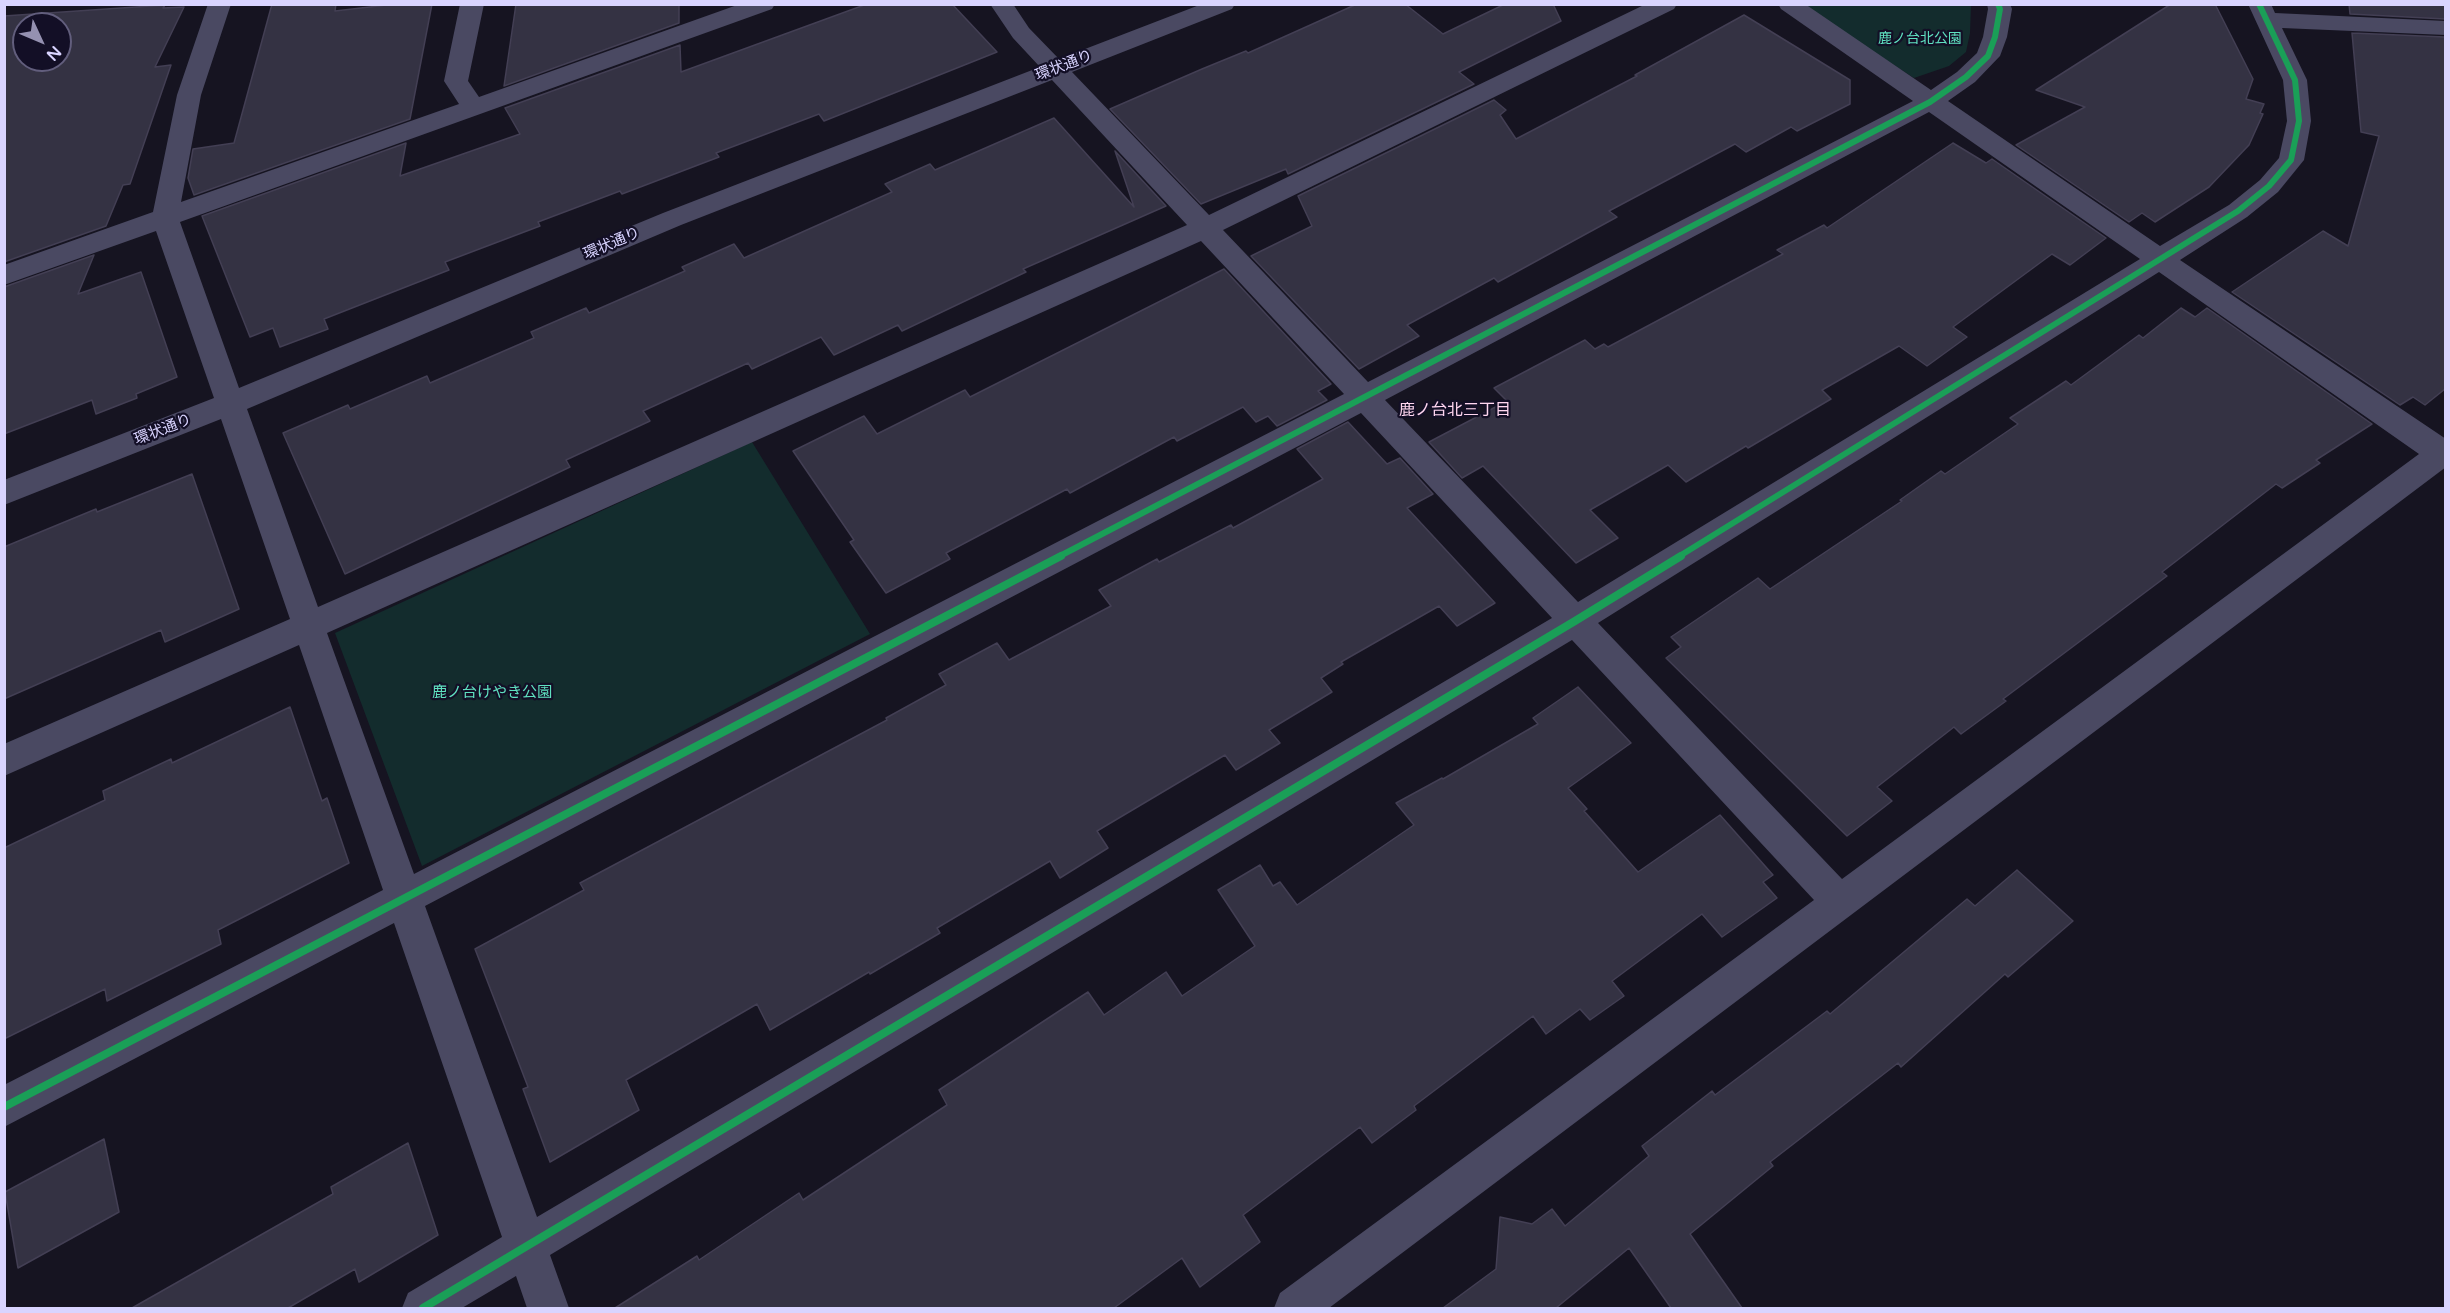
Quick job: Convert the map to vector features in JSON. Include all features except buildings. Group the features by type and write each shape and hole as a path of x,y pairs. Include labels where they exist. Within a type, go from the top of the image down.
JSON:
{"street":[{"path":"220,4 189,95 165,218 548,1308"},
{"path":"472,4 456,81 474,108"},
{"path":"4,275 474,108 718,13 764,4"},
{"path":"1001,4 1021,33 1840,902"},
{"name":"環状通り","path":"4,493 230,404 672,219 1224,4"},
{"path":"4,761 1205,228 1666,4"},
{"path":"1295,1308 2444,452 2160,260 1789,4"},
{"path":"4,1107 1930,102 1966,76 1988,56 1995,37 1998,4"},
{"path":"2263,12 2445,28"},
{"path":"423,1308 1575,621 2238,211 2269,186 2290,160 2299,121 2295,80 2263,12"}],"green space":[{"name":"鹿ノ台北公園","path":"1801,5 1971,5 1970,33 1966,52 1949,66 1914,78"},
{"name":"鹿ノ台けやき公園","path":"752,442 870,634 422,866 335,633"}],"cycle path":[{"path":"4,1107 1930,102 1966,77 1988,56 1995,37 2000,9 1998,4"},
{"path":"423,1308 1575,621 2238,211 2269,186 2291,160 2299,121 2295,80 2259,4"}],"district":[{"name":"鹿ノ台北三丁目","path":"1455,411"}]}
